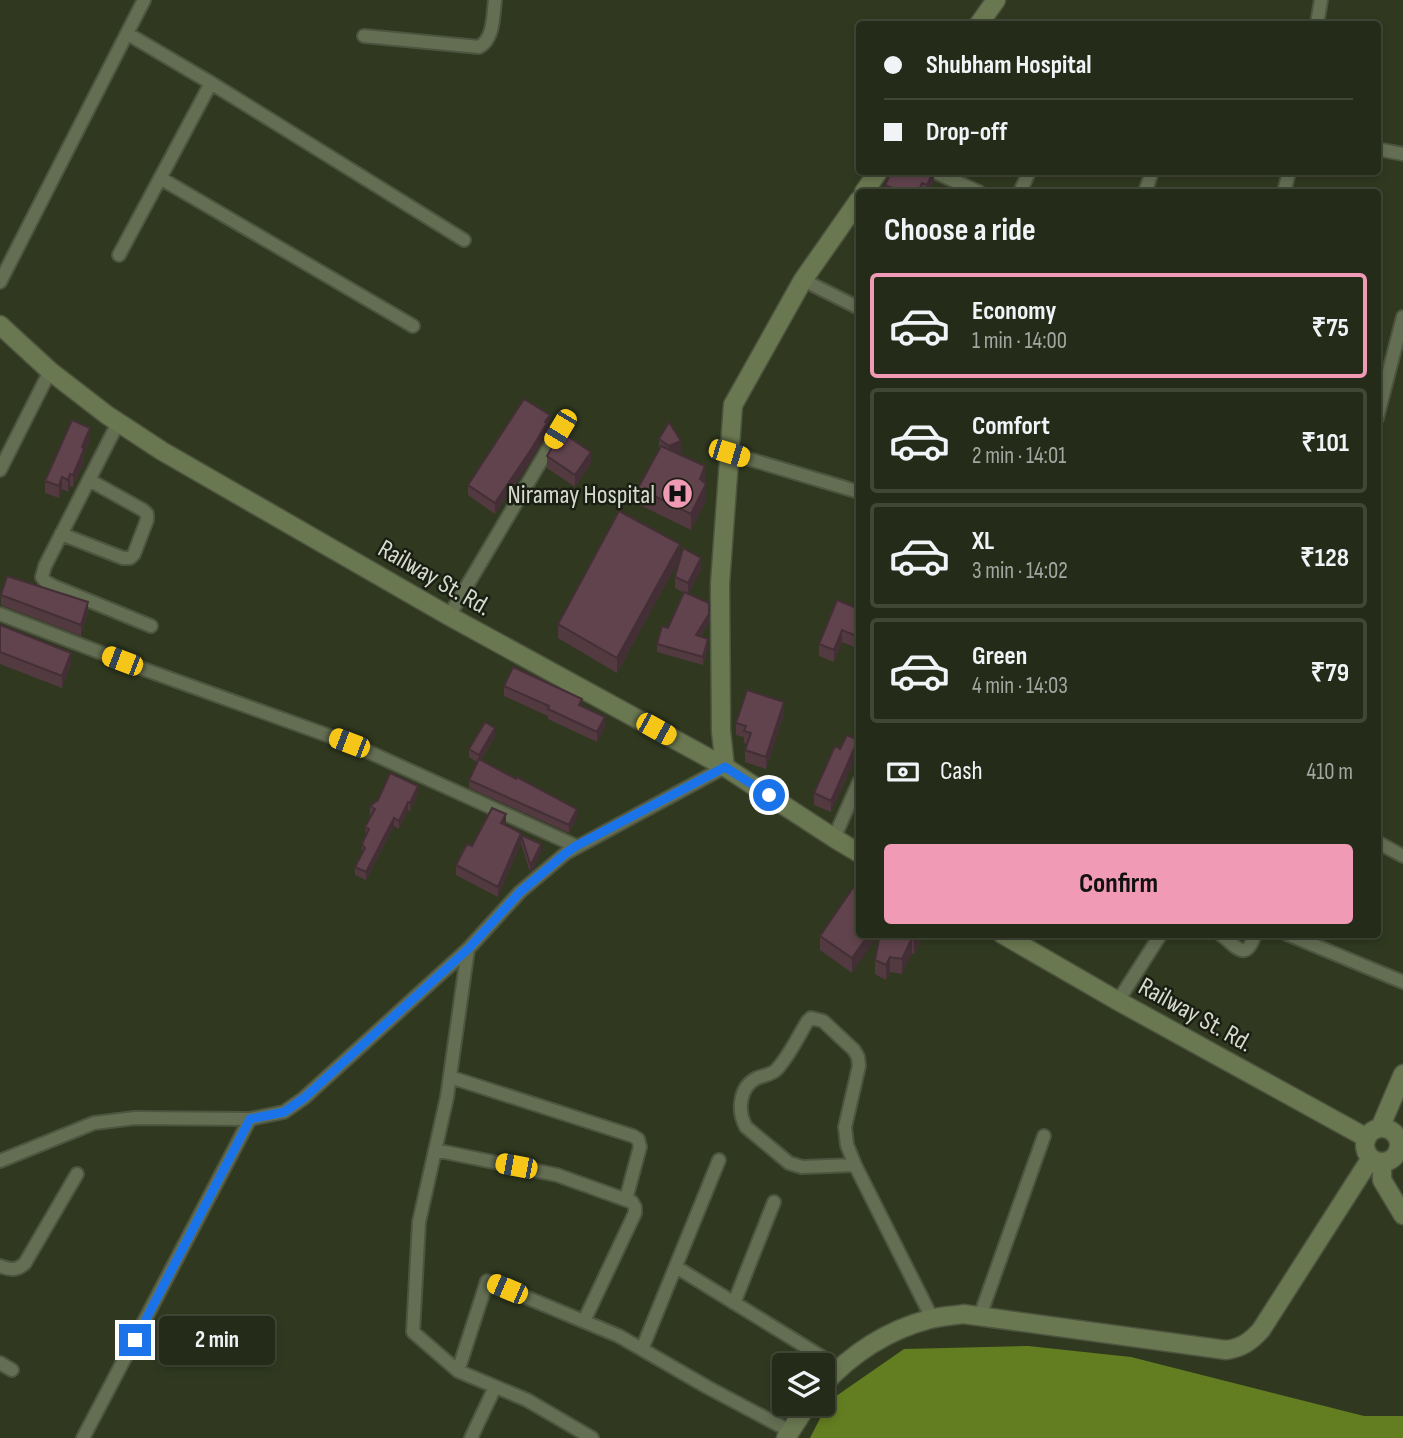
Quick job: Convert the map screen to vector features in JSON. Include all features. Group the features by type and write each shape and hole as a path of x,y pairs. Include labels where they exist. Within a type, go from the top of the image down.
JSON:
{"street":[{"path":"0,282 144,0"},
{"path":"364,36 479,47 490,35 495,0"},
{"path":"981,21 996,0"},
{"path":"1318,21 1321,0"},
{"path":"128,34 464,240"},
{"path":"119,255 211,83"},
{"path":"1381,150 1403,155"},
{"path":"942,175 972,189"},
{"path":"160,178 413,326"},
{"path":"0,1161 105,1121 135,1118 250,1119 284,1112 295,1106 468,949 520,892 566,853 725,767 721,731 720,584 733,405 803,280 856,207"},
{"path":"803,280 856,306"},
{"path":"1381,399 1403,317"},
{"name":"Railway St. Rd.","path":"0,325 50,371 118,423 162,451 449,616 725,767 856,851"},
{"path":"0,470 50,371"},
{"path":"118,423 42,577 53,586 150,626"},
{"path":"449,616 560,429"},
{"path":"729,453 856,491"},
{"path":"61,534 123,558 130,558 134,554 147,514 89,480"},
{"path":"0,614 349,743 576,846"},
{"path":"834,838 856,789"},
{"path":"1381,844 1403,856"},
{"name":"Railway St. Rd.","path":"1009,938 1118,1001 1373,1133"},
{"path":"1118,1001 1158,938"},
{"path":"1225,938 1245,951 1251,946 1254,938"},
{"path":"1297,938 1403,982"},
{"path":"468,949 447,1097 419,1222 414,1332 458,1371 527,1400 570,1432 592,1438"},
{"path":"855,1165 802,1167 789,1163 746,1127 742,1120 741,1103 749,1084 775,1071 811,1018 823,1021 855,1050 858,1057 859,1066 845,1136 855,1165 932,1318"},
{"path":"1403,1074 1365,1149 1376,1160 1382,1180 1403,1215"},
{"path":"450,1077 638,1139 640,1147 626,1199"},
{"path":"83,1438 250,1119"},
{"path":"1373,1133 1391,1130 1401,1138 1396,1155 1392,1159 1376,1160"},
{"path":"980,1317 1044,1136"},
{"path":"435,1150 557,1175 626,1199 635,1206 635,1213 584,1321"},
{"path":"642,1349 719,1160"},
{"path":"835,1372 885,1336 932,1318 963,1314 1236,1349 1253,1339 1261,1330 1376,1160"},
{"path":"0,1266 15,1269 26,1263 77,1174"},
{"path":"734,1303 774,1202"},
{"path":"676,1267 839,1368"},
{"path":"458,1371 487,1281 619,1336 788,1435 800,1416"},
{"path":"471,1438 495,1387"}],"shaded area":[{"path":"1028,1346 1131,1357 1364,1416 1403,1416 1403,1438 810,1438 821,1416 835,1416 835,1397 904,1349"}],"building":[{"path":"890,175 932,175 927,185 922,183 919,189 895,189 885,185"},
{"path":"524,399 550,415 532,448 495,503 468,485"},
{"path":"72,420 90,428 73,475 70,474 68,480 62,477 59,486 45,481"},
{"path":"669,422 681,441 669,446 659,439"},
{"path":"561,432 591,452 575,475 547,456"},
{"path":"661,446 705,466 700,479 706,484 691,514 638,488"},
{"path":"619,511 680,544 617,658 558,624"},
{"path":"683,548 701,558 688,583 675,577"},
{"path":"7,576 88,602 81,625 1,595"},
{"path":"684,592 709,603 709,614 696,635 708,639 703,657 657,644 662,626 668,628"},
{"path":"837,600 856,608 856,636 842,630 834,650 819,644"},
{"path":"0,625 71,653 62,676 0,652"},
{"path":"513,667 582,699 579,705 605,717 597,732 504,686"},
{"path":"747,690 784,702 766,757 745,750 751,733 744,731 746,726 736,723"},
{"path":"485,722 495,728 479,755 469,749"},
{"path":"847,735 856,739 831,801 814,793 835,746 840,749"},
{"path":"479,759 577,809 569,825 469,780"},
{"path":"390,773 418,786 399,821 394,818 366,872 355,867 365,848 362,844 369,829 365,827 375,809 370,806 378,800"},
{"path":"492,808 506,814 501,823 521,833 498,887 456,865 467,844 472,846"},
{"path":"521,835 541,844 530,864"},
{"path":"856,883 856,938 866,938 852,958 820,936"},
{"path":"879,938 912,938 902,959 890,957 886,965 875,960"}],"place":[{"name":"Niramay Hospital","path":"678,494"}],"route":[{"path":"135,1340 250,1119 284,1112 295,1106 468,949 520,892 576,846 725,767 769,795"}]}
